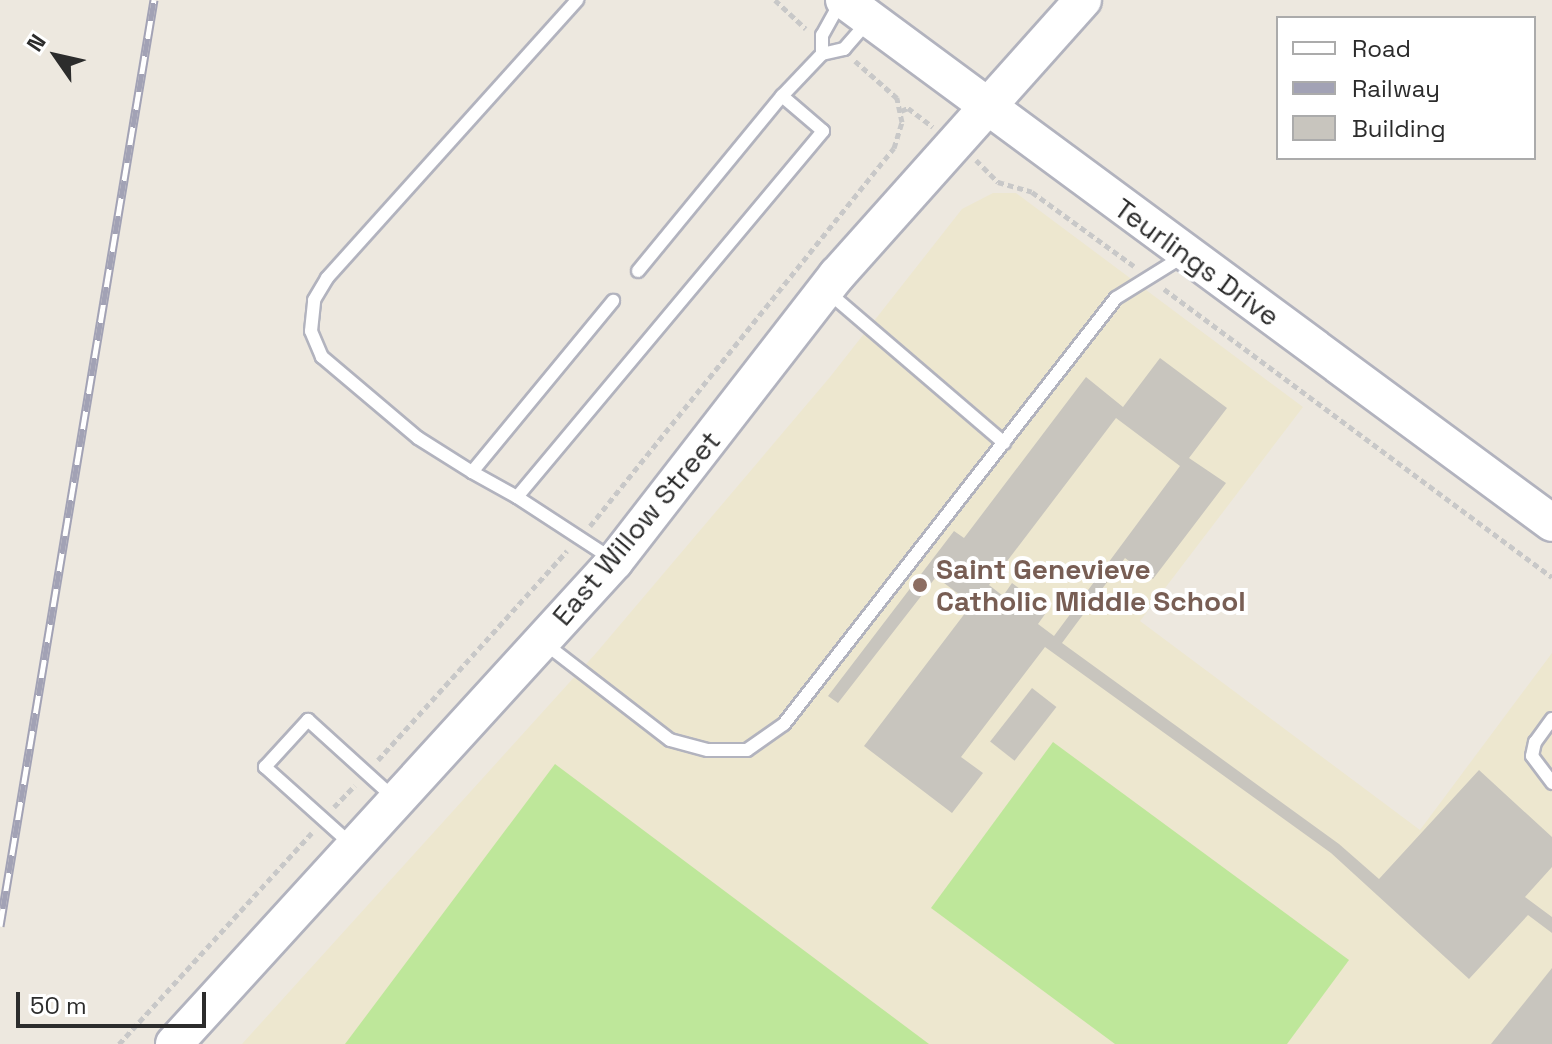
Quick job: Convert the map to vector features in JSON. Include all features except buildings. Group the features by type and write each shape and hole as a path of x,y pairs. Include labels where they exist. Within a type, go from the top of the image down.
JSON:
{"street":[{"name":"East Willow Street","path":"174,1044 615,561 825,289 1083,0"},
{"name":"Teurlings Drive","path":"852,7 1552,523"}],"lane":[{"path":"577,0 327,278 314,300 311,331 322,357 418,438 615,561"},
{"path":"822,54 822,35 852,7"},
{"path":"638,271 782,96 822,54 844,49 852,7"},
{"path":"517,497 823,131 782,96"},
{"path":"541,640 670,740 708,750 747,750 784,724 1116,298 1186,255"},
{"path":"825,289 1004,443"},
{"path":"472,472 613,301"},
{"path":"1552,719 1532,756 1552,783"},
{"path":"354,848 265,767 308,720 397,800"}],"path":[{"path":"775,0 801,21 807,33"},
{"path":"593,522 894,148 902,116 892,90 856,62 843,60"},
{"path":"998,182 1032,192 1135,267"},
{"path":"1162,288 1552,577"},
{"path":"372,766 567,551"},
{"path":"329,813 361,778"},
{"path":"119,1044 317,826"}],"shaded area":[{"path":"993,193 1016,193 1303,407 1140,621 1420,830 1552,653 1552,1044 242,1044 597,652 830,377 962,209"}],"green space":[{"path":"1053,742 1349,960 1287,1044 1115,1044 931,908"},
{"path":"555,764 929,1044 345,1044"}],"railway":[{"path":"0,926 154,0"}],"place":[{"name":"Saint Genevieve Catholic Middle School","path":"920,585"}]}
